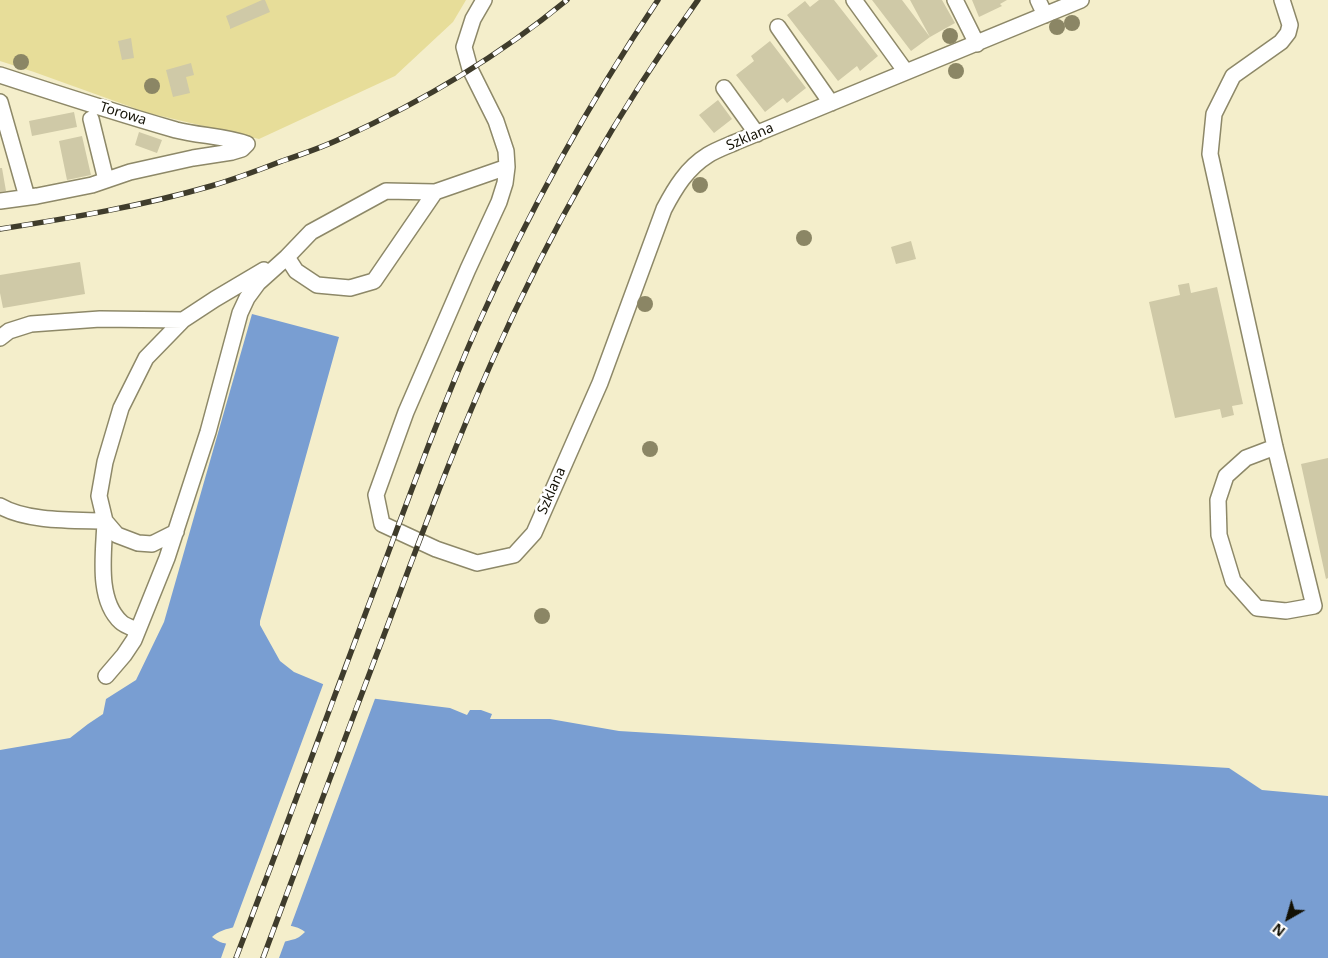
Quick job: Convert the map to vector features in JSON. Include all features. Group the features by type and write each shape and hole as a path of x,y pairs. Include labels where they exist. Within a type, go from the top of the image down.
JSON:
{"lane":[{"name":"Szklana","path":"484,0 473,18 464,47 470,70 489,107 506,151 507,168 505,183 499,202 406,412 376,495 382,524 436,549 477,563 514,555 534,533 600,383 664,209 674,189 689,170 708,155 1082,0"},
{"path":"854,0 906,72"},
{"path":"955,0 977,44"},
{"path":"1038,0 1045,15"},
{"path":"1276,447 1246,458 1226,476 1218,500 1219,535 1233,581 1257,608 1286,611 1321,604 1276,447 1210,154 1214,114 1233,76 1281,42 1288,34 1290,25 1282,0"},
{"path":"778,27 831,103"},
{"name":"Torowa","path":"0,75 121,115 180,131 236,140 248,144 232,152 184,160 130,172 106,180"},
{"path":"724,88 757,134"},
{"path":"0,102 27,197"},
{"path":"0,201 92,185 106,180 91,119"},
{"path":"106,676 134,640 164,567 208,432 240,313 247,298 258,283 311,232 386,190 435,192 507,168"},
{"path":"287,257 296,271 317,285 350,288 374,281 435,192"},
{"path":"138,630 121,623 110,608 103,580 105,521 99,496 105,462 121,408 146,358 183,320 214,299 287,257"},
{"path":"0,338 9,331 31,324 100,319 183,320"},
{"path":"0,506 25,516 105,521 117,535 138,543 152,544 176,532"}],"shaded area":[{"path":"0,0 466,0 453,22 395,76 259,139 148,113 0,61"}],"water":[{"path":"252,314 339,337 260,621 260,625 280,661 294,672 330,687 369,698 450,708 467,715 470,710 481,710 492,714 490,719 550,719 619,731 1229,768 1262,790 1328,796 1328,958 0,958 0,750 70,738 103,714 106,699 136,680 164,622","holes":["287,925 305,932 293,940 277,943 223,943 212,937 219,932 236,927"]}],"pier":[{"path":"324,682 376,696 290,928 232,930"},
{"path":"286,939 279,958 221,958 227,941"}],"building":[{"path":"265,0 270,12 230,29 226,16"},
{"path":"819,0 834,0 878,56 860,71 857,66 838,81 787,15 805,1 810,7"},
{"path":"872,0 902,0 930,37 911,51"},
{"path":"910,0 942,0 955,23 930,37"},
{"path":"972,0 1007,0 1000,4 1002,6 979,17"},
{"path":"131,38 134,58 122,60 118,41"},
{"path":"770,41 806,88 787,103 783,98 765,112 736,75 754,61 751,56"},
{"path":"191,63 194,75 186,77 190,93 173,97 166,70"},
{"path":"718,100 732,119 714,133 699,115"},
{"path":"74,112 77,127 32,136 29,121"},
{"path":"139,132 162,140 157,153 135,145"},
{"path":"82,136 91,175 67,180 59,141"},
{"path":"0,168 2,168 6,191 0,192"},
{"path":"911,241 916,259 896,264 891,247"},
{"path":"80,262 85,294 3,308 0,293 0,275"},
{"path":"1189,283 1191,293 1217,287 1243,404 1232,406 1234,415 1222,418 1220,409 1175,418 1149,302 1180,295 1178,285"},
{"path":"1328,458 1328,578 1326,579 1301,464"}],"railway":[{"path":"0,229 159,200 238,177 335,141 401,109 487,59 567,0"},
{"path":"236,958 447,397 477,327 517,242 560,160 607,79 658,0"},
{"path":"263,958 437,496 493,359 537,266 586,174 668,42 698,0"}]}
